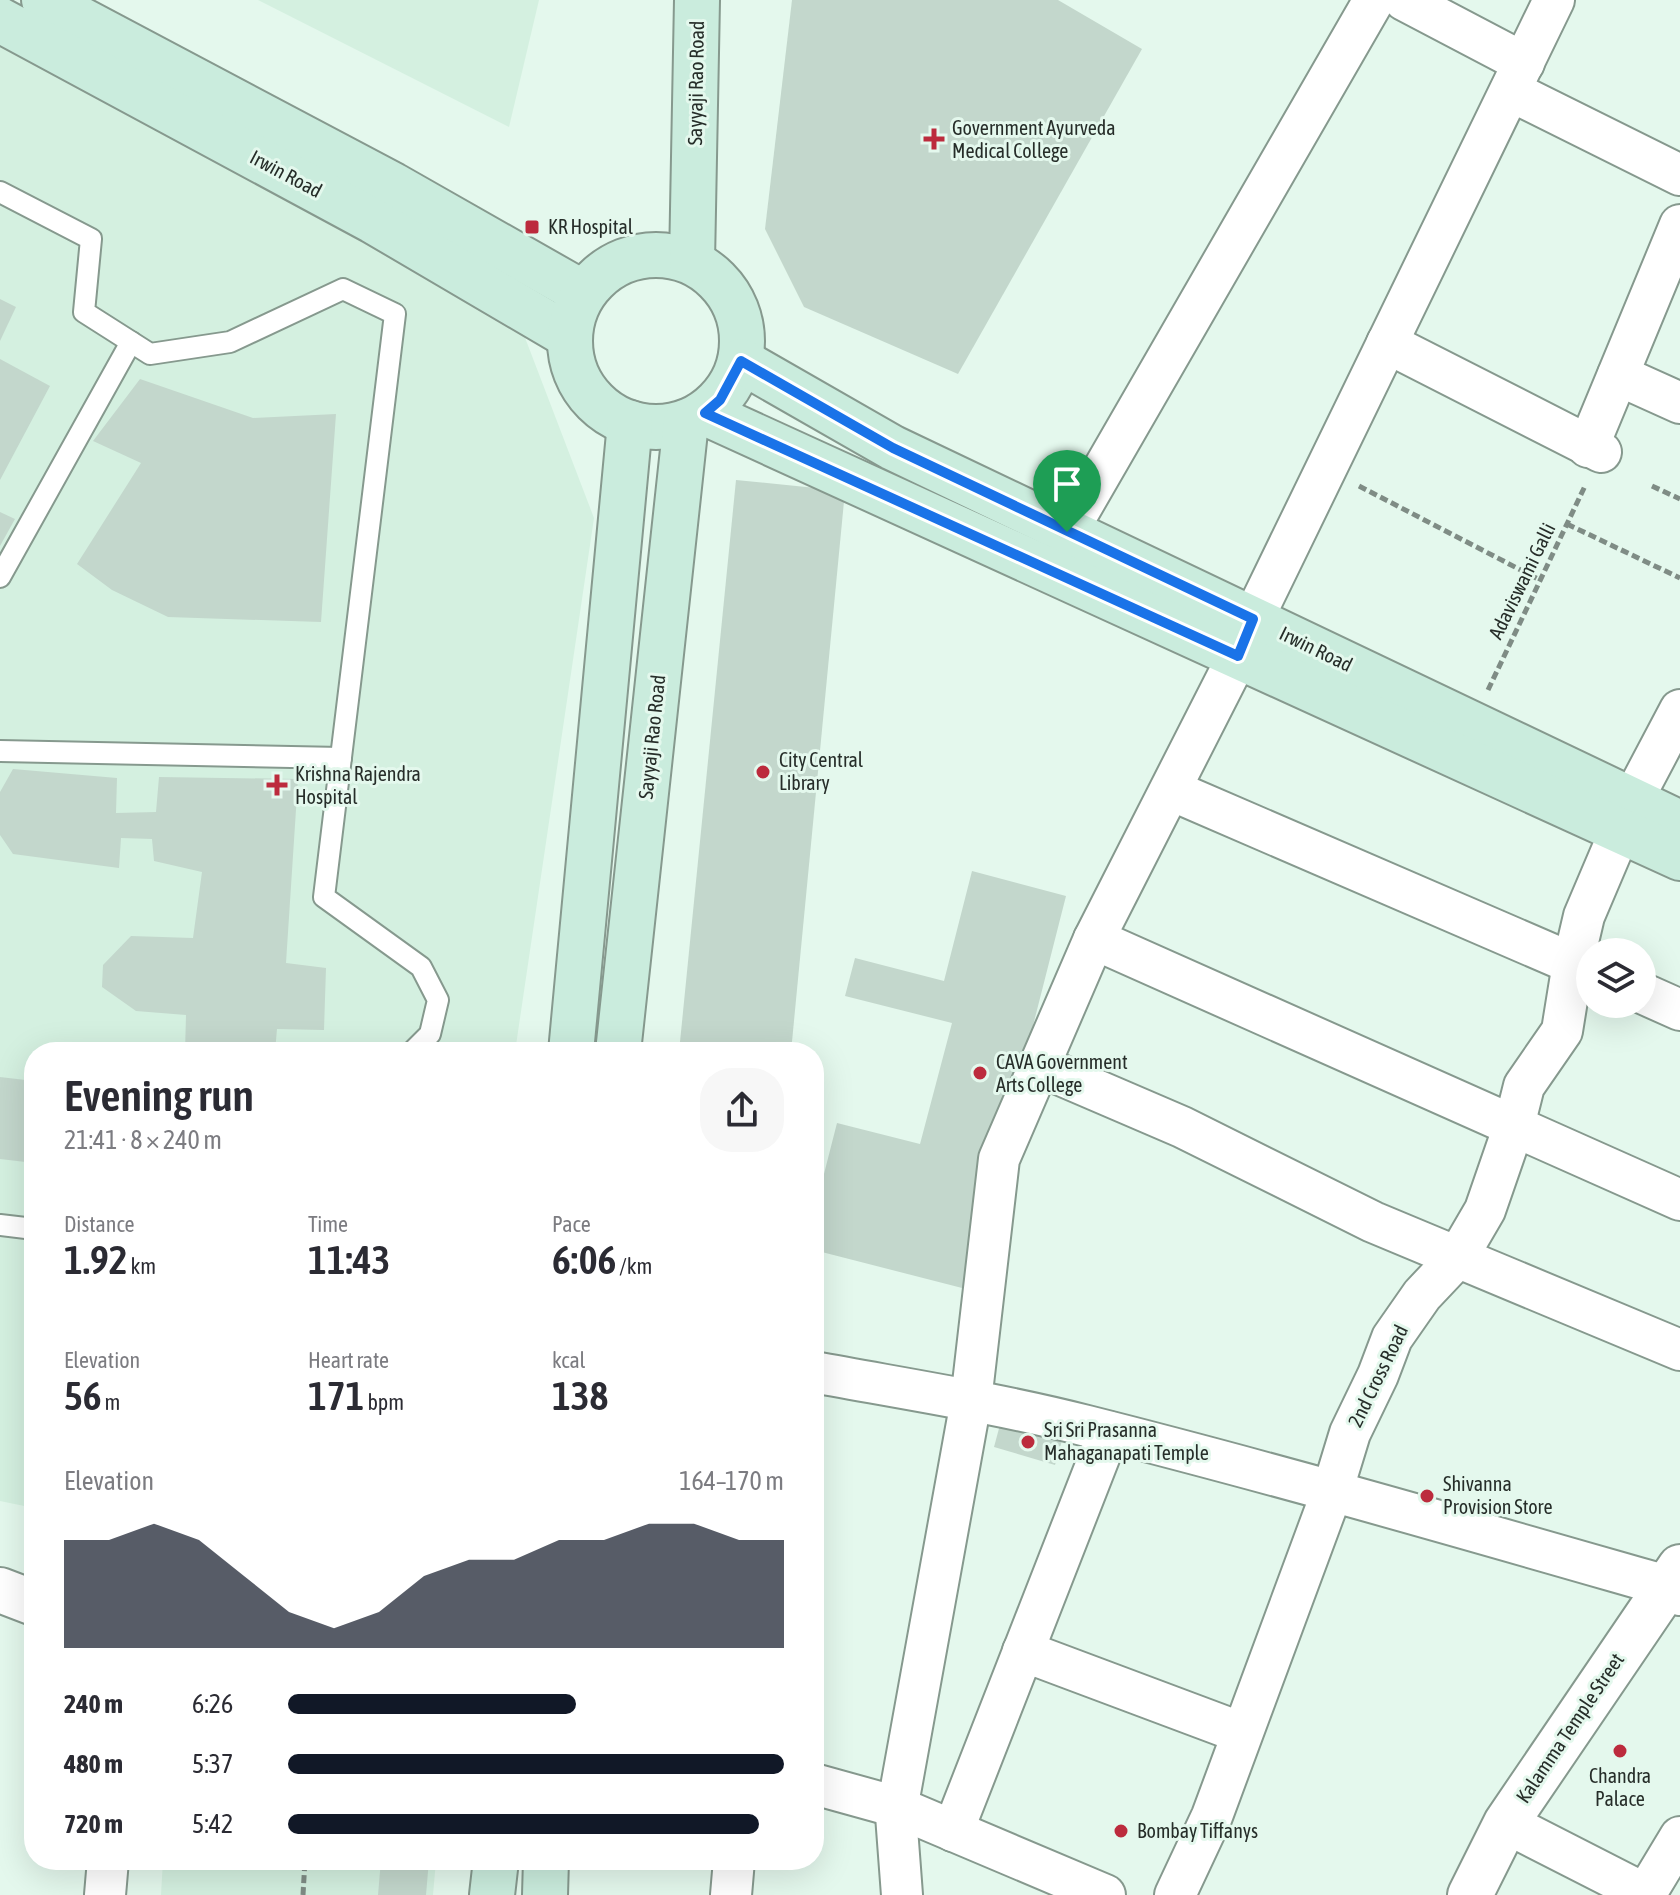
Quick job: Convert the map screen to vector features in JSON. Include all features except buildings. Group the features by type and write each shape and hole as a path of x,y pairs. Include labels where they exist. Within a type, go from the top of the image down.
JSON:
{"main road":[{"name":"Irwin Road","path":"44,0 383,203 569,336"},
{"name":"Sayyaji Rao Road","path":"692,262 697,0"},
{"name":"Irwin Road","path":"0,20 383,203 583,293"},
{"path":"644,255 668,255 692,262 712,275 728,293 738,314 743,337 741,361 720,400 695,417 658,428 630,423 604,411 584,390 572,365 569,336 573,314 583,293 599,275 620,262 644,255"},
{"name":"Irwin Road","path":"741,361 893,448 1067,532 1246,637 1471,724 1626,815 1680,823"},
{"name":"Sayyaji Rao Road","path":"619,1042 695,417"},
{"path":"695,417 1246,637 1626,815 1680,858"},
{"path":"572,1042 630,423"},
{"path":"492,1895 495,1870"},
{"path":"545,1895 546,1870"}],"street":[{"path":"1067,532 1374,0"},
{"path":"1404,0 1518,77 1680,175"},
{"path":"902,1895 897,1807 971,1401 999,1159 1094,939 1246,637 1554,0"},
{"path":"1387,343 1594,450 1618,375 1680,225"},
{"path":"1618,375 1680,403"},
{"name":"2nd Cross Road","path":"1583,938 1584,916 1626,815 1680,710"},
{"path":"1171,790 1576,965"},
{"path":"1094,939 1680,1200"},
{"name":"2nd Cross Road","path":"1175,1895 1212,1816 1332,1492 1350,1433 1392,1338 1422,1295 1457,1258 1485,1210 1514,1126 1524,1086 1562,1031 1576,984"},
{"path":"1656,999 1680,1010"},
{"path":"1040,1066 1182,1127 1373,1222 1680,1350"},
{"path":"824,1374 971,1401 1109,1432 1675,1582"},
{"path":"953,1831 1109,1432"},
{"path":"0,1560 24,1568"},
{"name":"Kalamma Temple Street","path":"1470,1895 1506,1823 1675,1582"},
{"path":"0,1590 24,1599"},
{"path":"1023,1651 1242,1733"},
{"path":"824,1787 897,1807 1105,1895"},
{"path":"1506,1823 1646,1895 1680,1837"},
{"path":"105,1895 107,1870"},
{"path":"731,1895 733,1870"}],"lane":[{"path":"0,192 91,239 84,312 150,354 230,342 343,289 395,314 324,897 421,967 438,1000 430,1034 422,1042"},
{"path":"0,577 131,342"},
{"path":"0,751 341,758"},
{"path":"0,1225 24,1228"}],"path":[{"name":"Adaviswami Galli","path":"1471,724 1567,524 1594,450"},
{"path":"1326,469 1540,580"},
{"path":"1652,486 1680,499"},
{"path":"1567,524 1680,578"},
{"path":"303,1895 304,1870"}],"shaded area":[{"path":"258,0 539,0 509,127"},
{"name":"Krishna Rajendra Hospital","path":"0,20 511,301 594,518 516,1042 24,1042 24,1506 0,1501"},
{"path":"162,1870 435,1870 433,1895 161,1895"}],"place":[{"name":"Government Ayurveda Medical College","path":"934,139"},
{"name":"KR Hospital","path":"532,227"},
{"name":"City Central Library","path":"763,772"},
{"name":"Krishna Rajendra Hospital","path":"277,785"},
{"name":"CAVA Government Arts College","path":"980,1073"},
{"name":"Sri Sri Prasanna Mahaganapati Temple","path":"1028,1442"},
{"name":"Shivanna Provision Store","path":"1427,1496"},
{"name":"Chandra Palace","path":"1620,1751"},
{"name":"Bombay Tiffanys","path":"1121,1831"}],"route":[{"path":"741,361 893,448 1067,532 1253,619 1238,656 705,413 720,400 741,361"}]}
